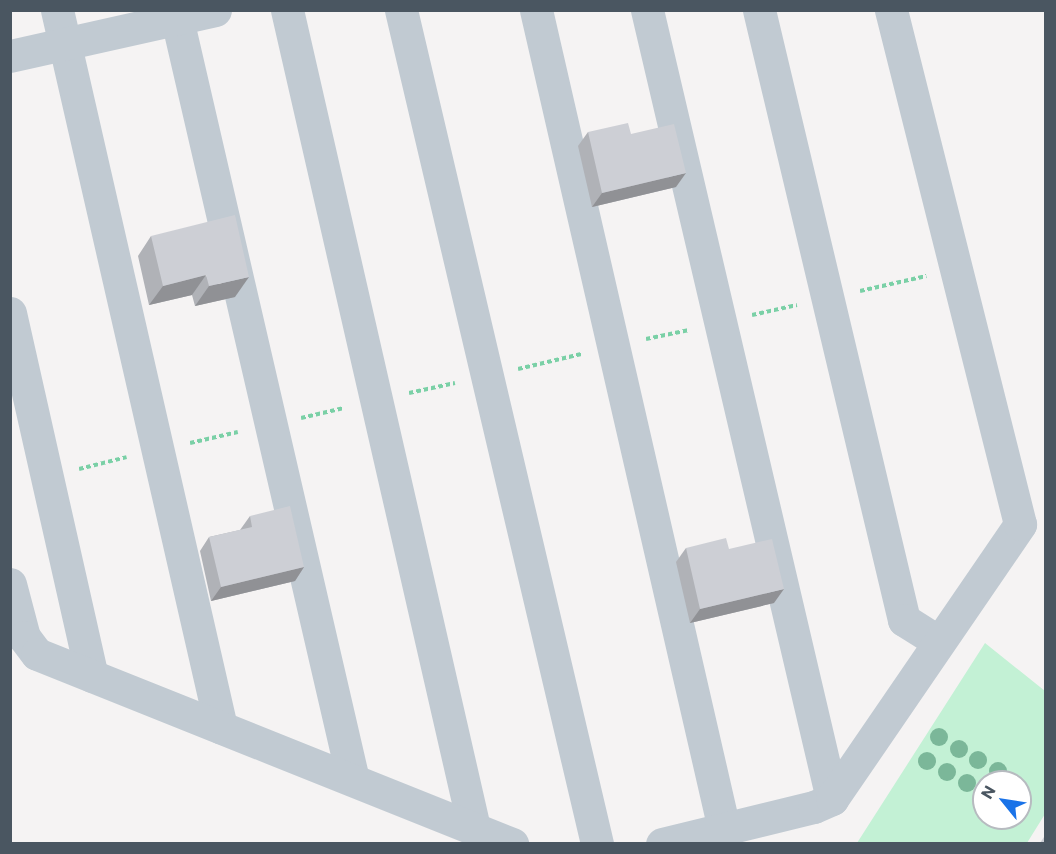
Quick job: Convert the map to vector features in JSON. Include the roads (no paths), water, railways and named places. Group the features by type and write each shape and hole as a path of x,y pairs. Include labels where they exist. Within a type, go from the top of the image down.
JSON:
{"lane":[{"path":"57,10 221,727"},
{"path":"10,56 176,15 215,10"},
{"path":"287,10 474,828"},
{"path":"400,10 597,843"},
{"path":"536,10 724,829"},
{"path":"647,10 832,799"},
{"path":"759,10 904,620 939,642"},
{"path":"662,843 814,807 832,799 1020,524 891,10"},
{"path":"176,15 353,780"},
{"path":"10,313 92,676"},
{"path":"10,584 24,637 37,654 512,843"}]}
